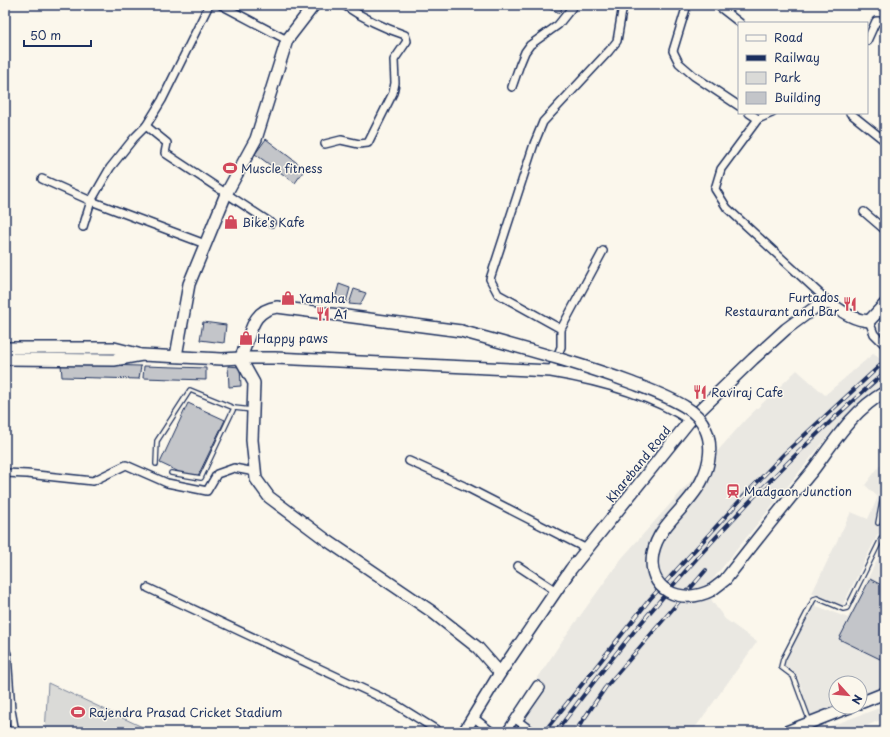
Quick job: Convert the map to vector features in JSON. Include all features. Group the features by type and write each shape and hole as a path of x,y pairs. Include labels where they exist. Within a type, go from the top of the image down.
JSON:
{"main road":[{"path":"176,356 189,284 226,194 256,139 287,40 314,5"},
{"path":"830,303 848,317 860,321 869,321 885,304"},
{"name":"Khareband Road","path":"464,732 500,673 556,591 587,549 691,419 752,358 786,329 817,306 830,303"},
{"path":"240,358 244,351 254,321 268,308 277,307 461,331 574,363 610,375 678,402 698,417 705,427 710,440 710,453 708,464 696,491 664,530 657,541 654,551 652,571 664,589 670,593 690,597 701,595 712,590 725,580 844,428 877,396 885,392"},
{"path":"5,348 114,348 142,355"},
{"path":"5,359 114,360 142,355 222,359 275,358 551,371 574,375 627,389 672,407 691,419"},
{"path":"240,358 254,384 252,440 256,479 269,497 325,539 443,620 478,648 500,673"},
{"path":"868,700 885,693"},
{"path":"786,732 829,715"}],"street":[{"path":"83,227 91,201 110,168 134,138 146,126 162,100 209,5"},
{"path":"325,144 341,140 359,144 368,143 393,93 395,83 394,60 407,41 405,36 355,13 344,5"},
{"path":"512,87 525,52 530,45 558,25 574,5"},
{"path":"561,329 498,294 490,279 534,144 543,122 617,41 623,5"},
{"path":"688,5 673,51 679,63 694,76 738,105"},
{"path":"717,5 739,22"},
{"path":"224,6 287,40"},
{"path":"868,39 876,21 885,22"},
{"path":"750,114 758,119"},
{"path":"770,114 758,119 721,169 715,189 727,208 830,303"},
{"path":"851,114 885,141"},
{"path":"146,126 167,142 165,153 270,223"},
{"path":"42,179 91,201 205,244"},
{"path":"864,212 885,230"},
{"path":"551,371 561,347 561,329 603,251"},
{"path":"869,321 874,334 885,345"},
{"path":"409,461 464,486 587,549"},
{"path":"5,473 92,481 126,465 167,483 207,491 217,474 234,468 255,472"},
{"path":"518,566 556,591"},
{"path":"148,588 395,704 440,732"},
{"path":"5,649 8,654 11,710 15,732"},
{"path":"506,732 537,685 541,688 518,721 533,732"},
{"path":"473,716 492,732"}],"lane":[{"path":"156,464 157,441 190,390 234,408 253,410"},
{"path":"171,473 201,478 234,408"},
{"path":"885,457 885,478"},
{"path":"878,523 885,486"},
{"path":"810,722 793,676 781,667 783,659 814,599 817,598 843,610 847,608 882,537 885,538"}],"shaded area":[{"name":"Madgaon Junction","path":"874,353 885,365 885,385 838,424 709,584 712,601 725,619 757,642 692,732 502,732 564,638 622,558 746,419 797,370 825,395"},
{"path":"885,459 885,536 878,534 842,607 812,593 851,512 868,519 878,497 865,485"},
{"path":"884,546 885,691 868,696 868,675 828,675 828,710 811,717 798,677 782,667 814,605 848,618"},
{"path":"885,706 885,718 852,732 814,732 860,715 868,715 868,712"}],"green space":[{"name":"Rajendra Prasad Cricket Stadium","path":"48,683 153,732 45,732"}],"building":[{"path":"539,5 563,5 560,13"},
{"path":"266,139 305,169 295,183 255,154"},
{"path":"339,284 350,288 346,303 334,302"},
{"path":"354,289 366,293 360,305 349,304"},
{"path":"885,313 885,324 880,322"},
{"path":"203,322 226,325 224,343 200,340"},
{"path":"61,364 141,366 139,379 62,377"},
{"path":"144,366 206,368 206,380 143,378"},
{"path":"228,366 240,367 241,386 229,387"},
{"path":"188,403 225,420 196,480 160,463"},
{"path":"870,579 885,587 885,650 880,659 839,639"}],"railway":[{"path":"544,732 650,599 745,495 784,454 885,361"},
{"path":"556,732 631,636 710,543 795,455 885,372"},
{"path":"575,732 605,688 706,570"}],"place":[{"name":"Muscle fitness","path":"230,168"},
{"name":"Bike's Kafe","path":"231,222"},
{"name":"Yamaha","path":"288,298"},
{"name":"Furtados Restaurant and Bar","path":"850,304"},
{"name":"A1","path":"323,314"},
{"name":"Happy paws","path":"246,338"},
{"name":"Raviraj Cafe","path":"700,392"},
{"name":"Madgaon Junction","path":"733,491"},
{"name":"Rajendra Prasad Cricket Stadium","path":"78,712"}]}
